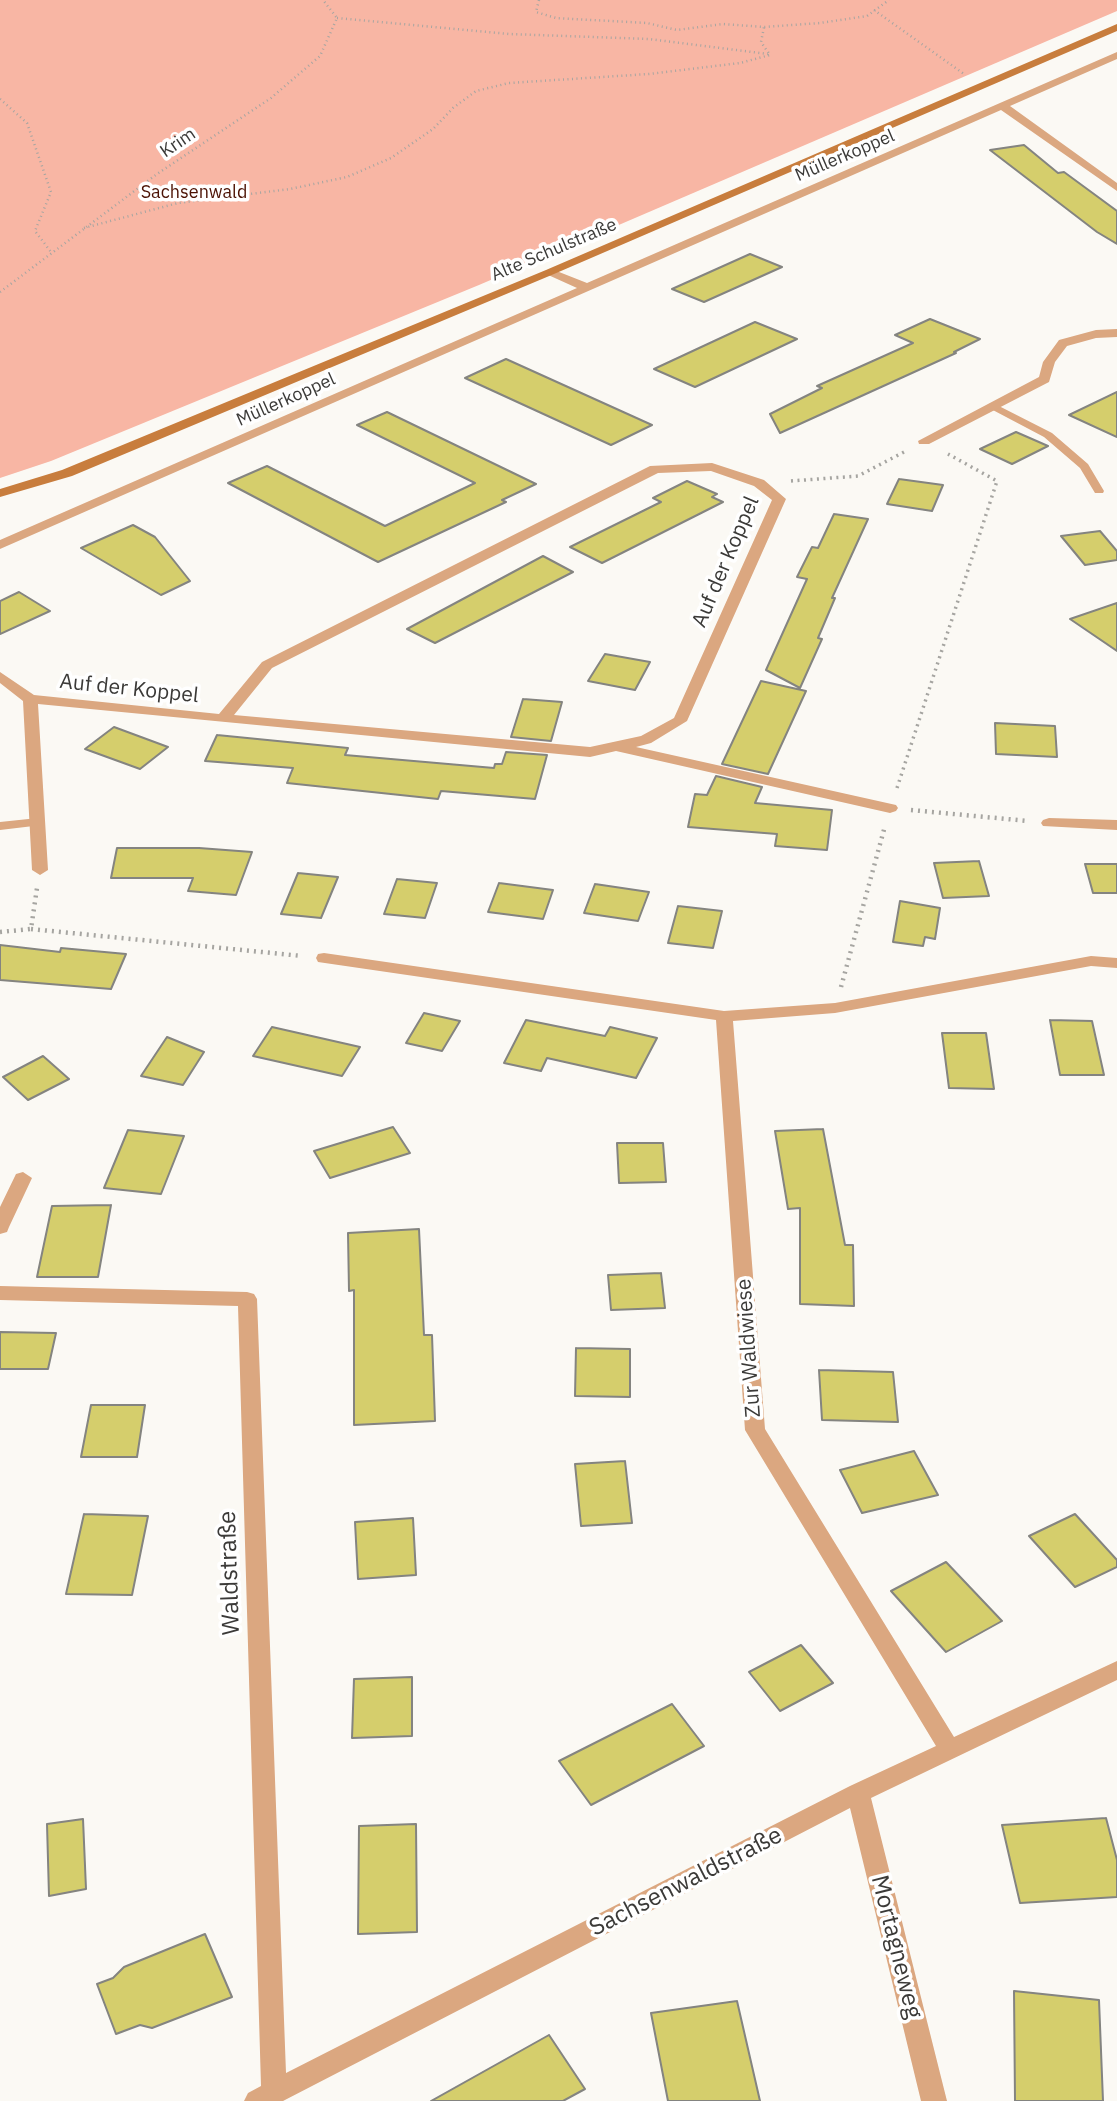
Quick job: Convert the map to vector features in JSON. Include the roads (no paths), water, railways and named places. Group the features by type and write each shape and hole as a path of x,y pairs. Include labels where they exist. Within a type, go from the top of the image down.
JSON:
{"main road":[{"name":"Alte Schulstraße","path":"0,493 67,472 550,272 1117,27"}],"street":[{"name":"Müllerkoppel","path":"0,545 1117,55"},
{"path":"1003,106 1117,188"},
{"path":"550,272 586,287"},
{"path":"924,442 1045,379 1049,362 1063,343 1117,332"},
{"name":"Auf der Koppel","path":"0,676 30,699 223,719 590,752 646,740 680,721 779,499 759,483 712,467 655,469 267,664 223,719"},
{"name":"Auf der Koppel","path":"30,699 40,870"},
{"path":"615,747 890,808"},
{"path":"1049,823 1117,825"},
{"path":"324,958 724,1016 835,1008 1091,961 1117,963"},
{"name":"Zur Waldwiese","path":"724,1016 755,1430 951,1751"},
{"path":"0,1227 23,1178"},
{"name":"Waldstraße","path":"0,1293 247,1299 266,2097"},
{"name":"Sachsenwaldstraße","path":"266,2097 859,1793 1117,1670"},
{"name":"Mortagneweg","path":"859,1793 934,2101"}],"lane":[{"path":"993,406 1048,435 1084,466 1100,491"},
{"path":"0,826 38,822"}],"park label":[{"name":"Sachsenwald","path":"194,193"}]}
